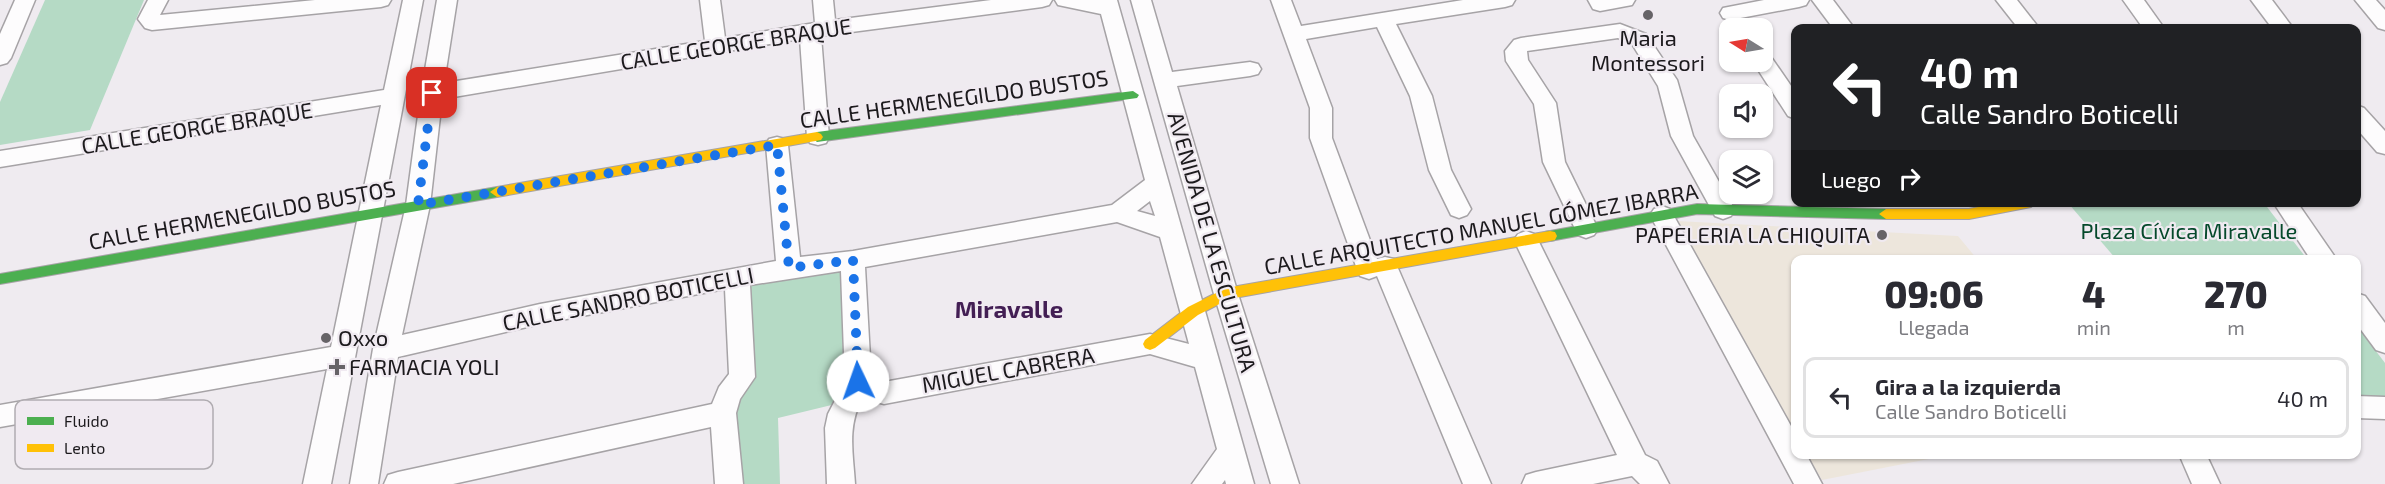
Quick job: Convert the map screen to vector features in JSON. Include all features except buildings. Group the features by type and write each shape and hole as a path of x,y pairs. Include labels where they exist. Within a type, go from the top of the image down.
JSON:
{"street":[{"path":"0,58 25,0"},
{"path":"158,0 148,19 152,23 381,0"},
{"path":"317,484 413,0"},
{"path":"364,484 386,349 418,205 432,93 447,0"},
{"path":"710,0 716,46"},
{"path":"818,137 818,29 823,0"},
{"name":"CALLE GEORGE BRAQUE","path":"432,93 954,6 1042,0"},
{"path":"1065,0 1108,4"},
{"name":"AVENIDA DE LA ESCULTURA","path":"1141,0 1226,294 1285,484"},
{"path":"1281,0 1321,108 1321,138 1377,267 1477,484"},
{"path":"1292,34 1505,0"},
{"path":"1598,0 1600,4 1625,0"},
{"path":"1746,18 1799,0"},
{"path":"1822,0 1841,24"},
{"path":"2006,0 2027,24"},
{"path":"2133,0 2151,24"},
{"path":"2261,0 2280,24"},
{"path":"2365,0 2385,23"},
{"name":"AVENIDA DE LA ESCULTURA","path":"1108,4 1240,484"},
{"path":"1384,20 1421,96 1440,170 1459,209"},
{"path":"1586,229 1554,162 1545,103 1517,61 1516,51 1521,45 1620,31 1639,39 1669,84 1682,135 1723,210"},
{"path":"1164,80 1250,69"},
{"path":"1771,72 1791,103"},
{"name":"CALLE HERMENEGILDO BUSTOS","path":"0,279 818,137 1133,95"},
{"name":"CALLE GEORGE BRAQUE","path":"2,164 393,96"},
{"path":"2361,119 2385,146"},
{"path":"777,145 789,268"},
{"name":"CALLE SANDRO BOTICELLI","path":"386,349 540,314 789,268 853,260 1118,213 1157,183"},
{"name":"CALLE ARQUITECTO MANUEL GÓMEZ IBARRA","path":"1193,311 1226,294 1697,209 1856,208 1936,215 1983,207"},
{"path":"2288,207 2321,255"},
{"name":"CALLE SANDRO BOTICELLI","path":"1118,213 1170,231"},
{"path":"1662,215 1791,453"},
{"path":"1526,240 1635,463 1647,470 1655,484"},
{"path":"840,484 838,428 841,414 863,385 853,260"},
{"path":"729,484 723,414 728,395 742,376 736,279"},
{"path":"2361,310 2384,340"},
{"name":"MIGUEL CABRERA","path":"1150,344 1193,311"},
{"name":"MIGUEL CABRERA","path":"863,385 884,393 1150,344 1206,360"},
{"path":"116,400 343,356"},
{"path":"2361,407 2385,408"},
{"path":"398,484 723,414"},
{"path":"1206,484 1231,451"},
{"path":"1794,459 1808,484"},
{"path":"2194,459 2206,484"},
{"path":"1536,484 1635,463"}],"shaded area":[{"path":"1677,221 1958,236 1974,255 1791,255 1791,426"},
{"path":"1809,459 1929,459 1822,480"}],"green space":[{"path":"45,0 144,0 90,130 0,145 0,102"},
{"name":"Plaza Cívica Miravalle","path":"2071,207 2267,207 2304,255 2113,255"},
{"path":"841,263 844,402 778,418 780,484 736,484 732,398 744,279"},
{"path":"2361,332 2385,363 2385,400 2361,399"}],"traffic: fast":[{"path":"817,137 1133,95"},
{"path":"0,279 497,192"},
{"path":"1550,236 1697,209 1886,214"}],"traffic: slow":[{"path":"497,192 817,137"},
{"path":"1886,214 1969,214 2005,207"},
{"path":"1150,344 1193,311 1226,294 1550,236"}],"place":[{"name":"Maria Montessori","path":"1648,15"},
{"name":"PAPELERIA LA CHIQUITA","path":"1882,235"},
{"name":"Oxxo","path":"326,338"},
{"name":"FARMACIA YOLI","path":"337,367"}],"district":[{"name":"Miravalle","path":"1009,310"}],"route":[{"path":"432,93 418,205 777,145 789,268 853,260 858,381"}]}
